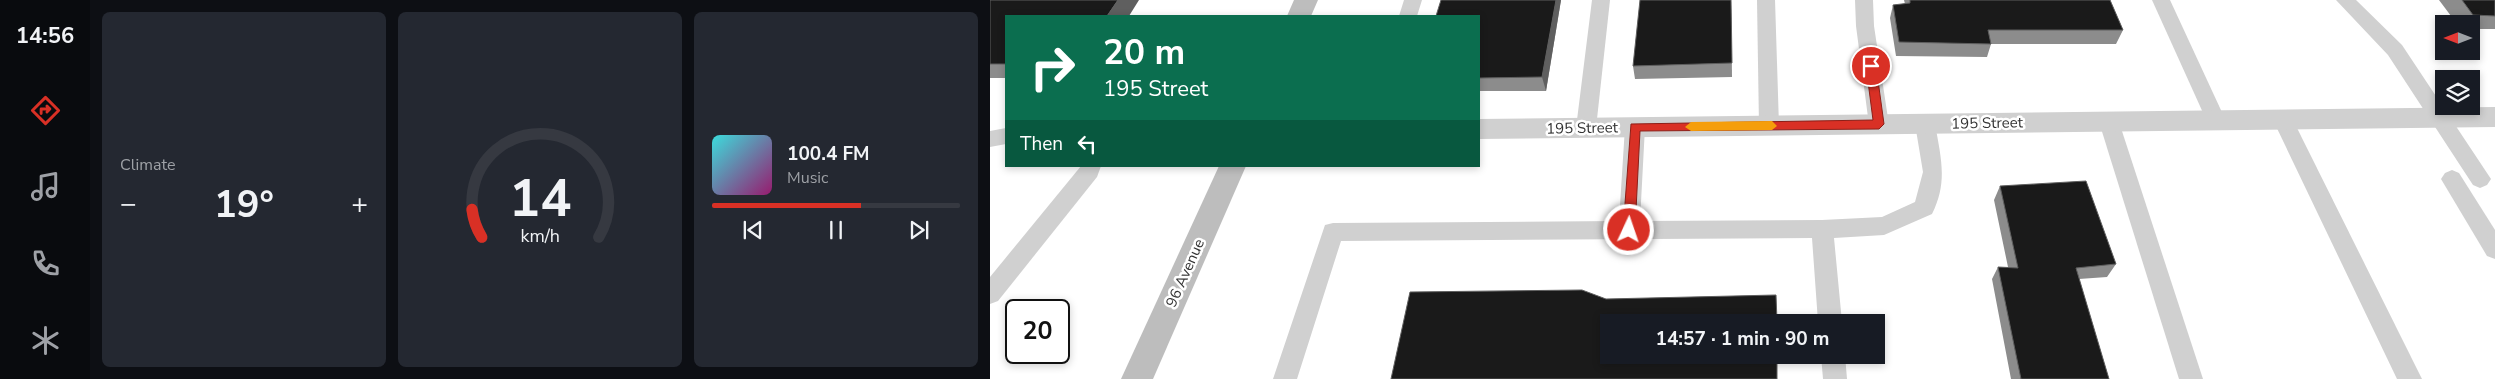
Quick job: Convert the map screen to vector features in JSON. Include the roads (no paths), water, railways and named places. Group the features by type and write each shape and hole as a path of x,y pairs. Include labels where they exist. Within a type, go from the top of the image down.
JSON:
{"main road":[{"path":"1299,15 1306,0"},
{"name":"96 Avenue","path":"1137,379 1233,167"}],"street":[{"name":"195 Street","path":"1480,129 2495,117"}],"lane":[{"path":"1408,15 1413,0"},
{"path":"1586,128 1601,0"},
{"path":"1766,0 1769,126"},
{"path":"1864,0 1865,26 1879,124"},
{"path":"2161,0 2216,120"},
{"path":"2345,0 2395,50 2440,118 2487,179"},
{"path":"2283,120 2410,379"},
{"path":"2109,122 2191,379"},
{"path":"1285,379 1333,232 1822,229 1884,226 1924,208 1934,172 1925,124"},
{"path":"1629,230 1635,127"},
{"path":"990,139 1005,136"},
{"path":"990,294 1091,167"},
{"path":"2487,179 2452,179 2495,249"},
{"path":"1822,229 1829,314"},
{"path":"1834,364 1835,379"}]}
